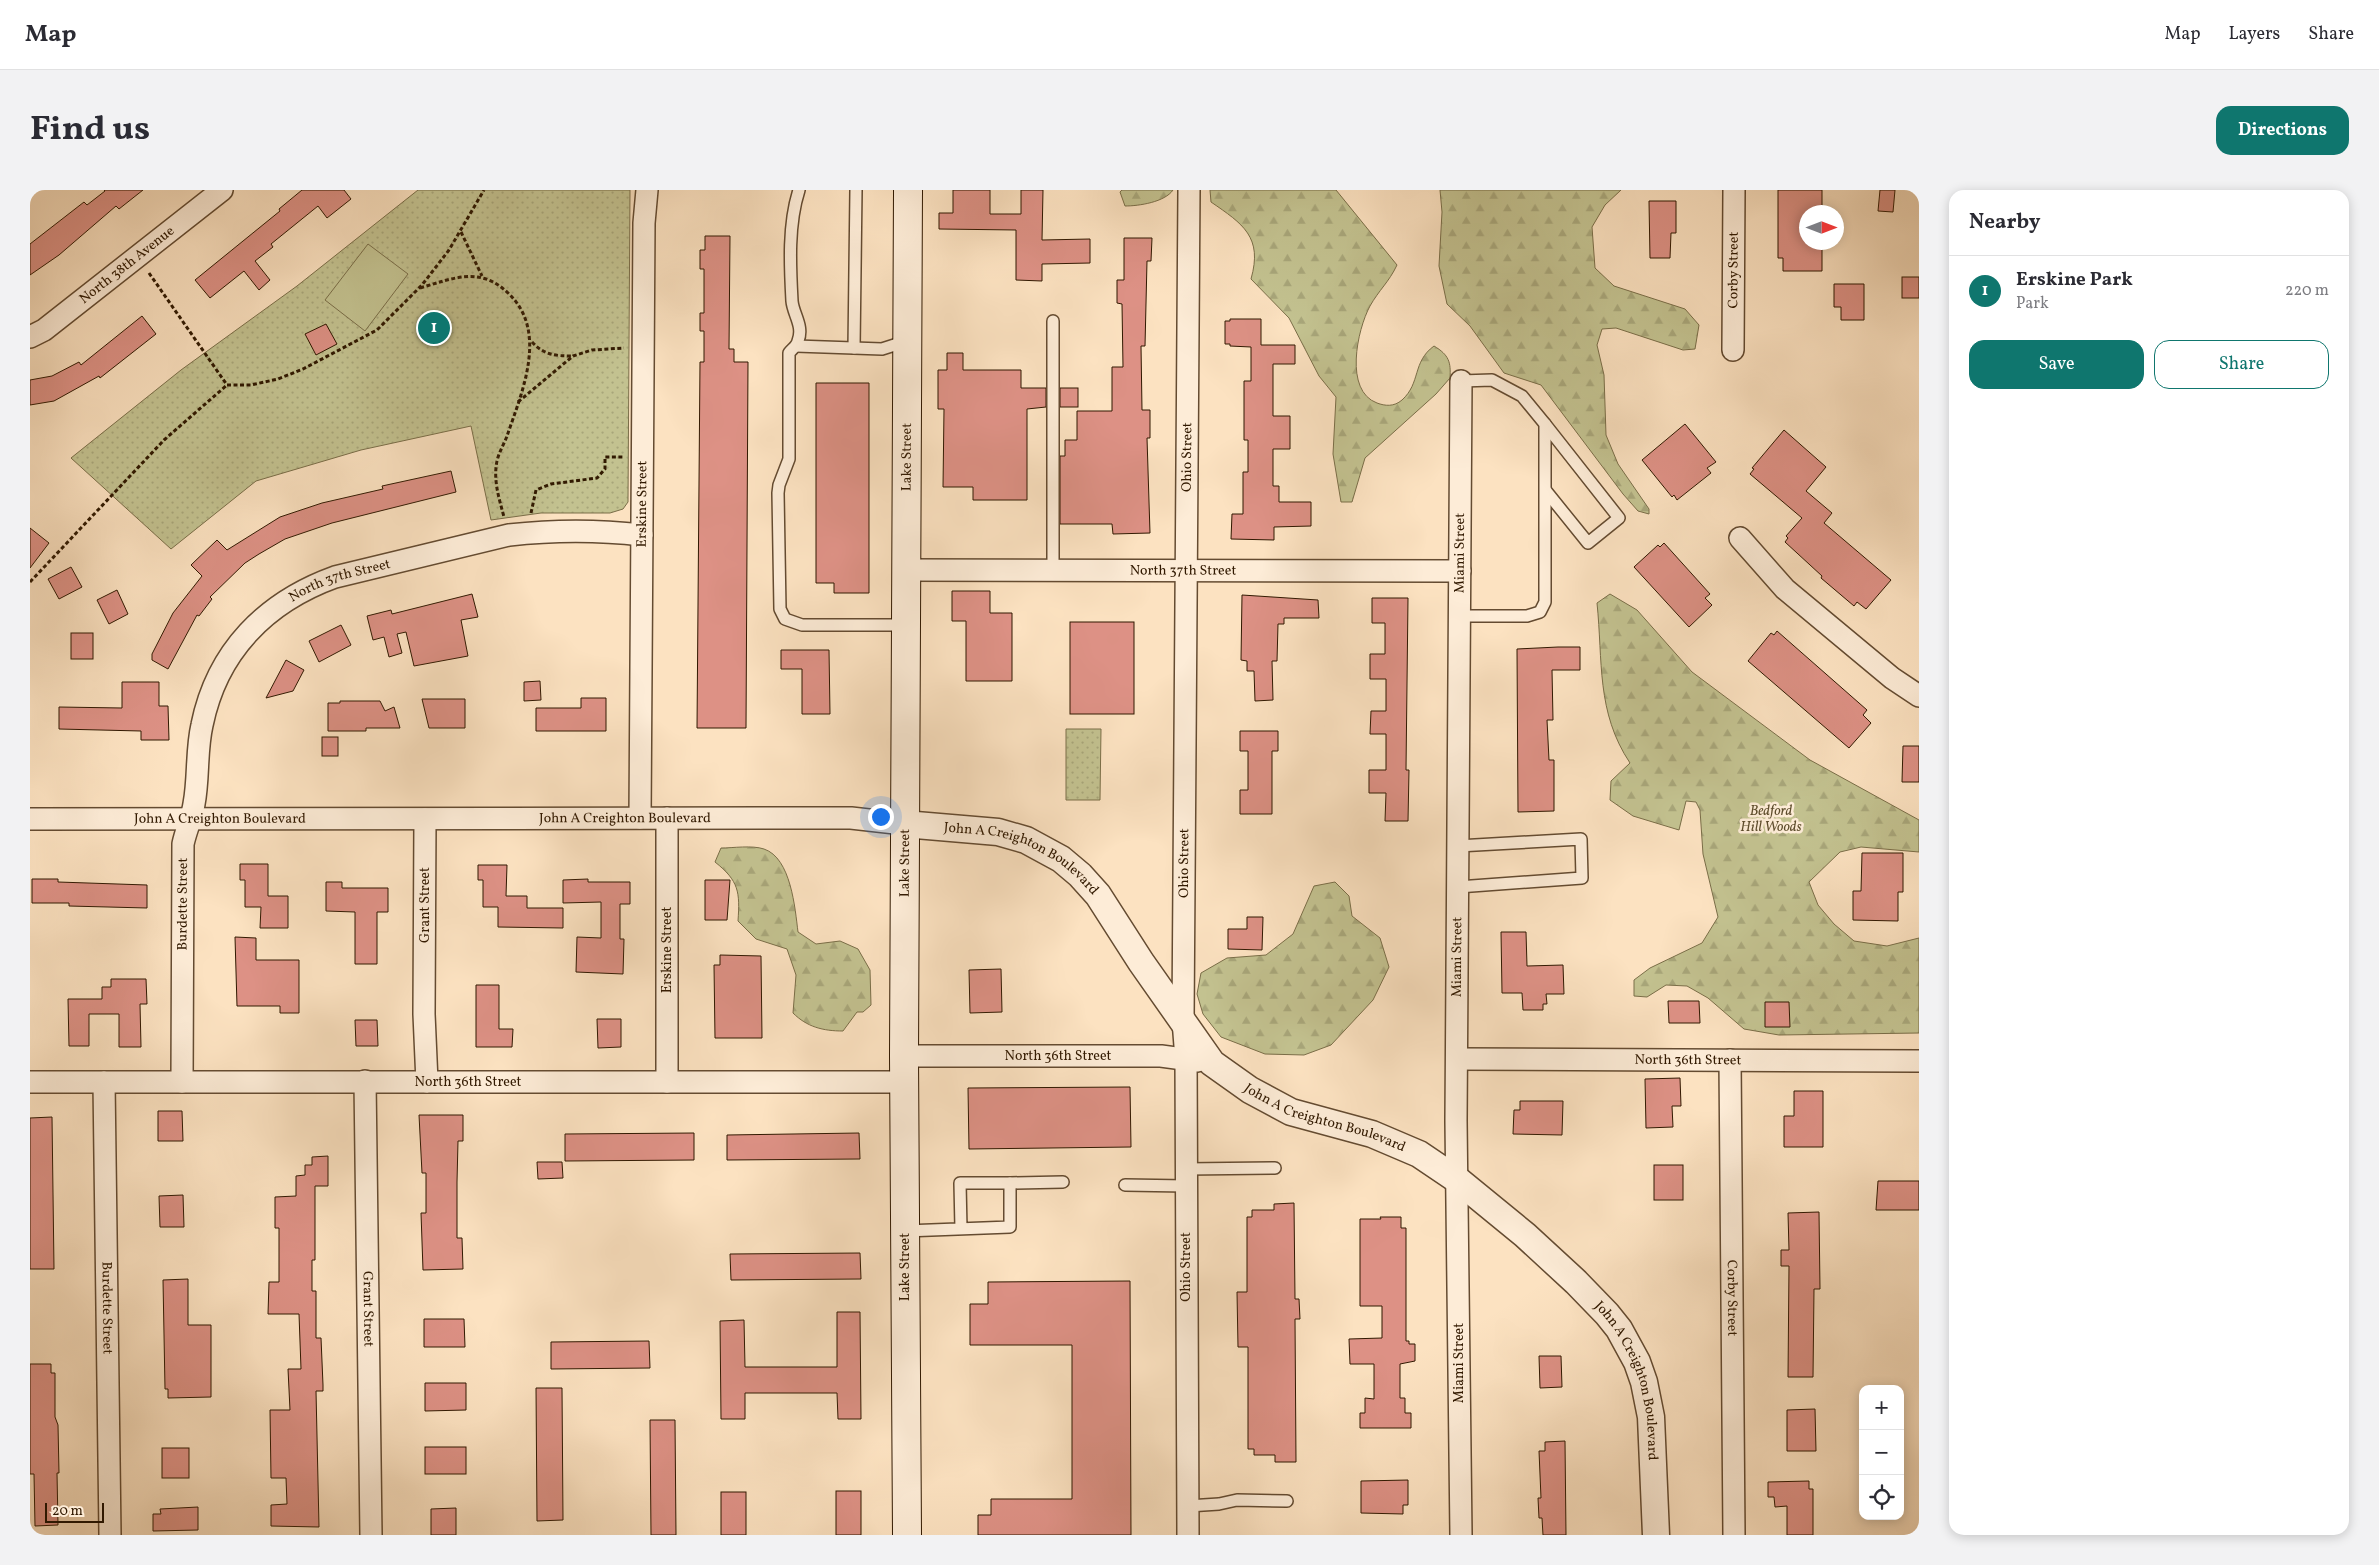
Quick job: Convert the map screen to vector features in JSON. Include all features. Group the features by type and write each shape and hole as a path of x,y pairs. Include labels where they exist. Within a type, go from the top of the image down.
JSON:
{"main road":[{"name":"Lake Street","path":"908,190 904,824 908,1535"}],"street":[{"name":"North 38th Avenue","path":"30,337 44,330 222,190"},
{"name":"Erskine Street","path":"640,818 644,232 647,190"},
{"name":"Ohio Street","path":"1188,1535 1186,1059 1183,1020 1189,190"},
{"name":"Corby Street","path":"1734,190 1734,350"},
{"name":"Miami Street","path":"1461,381 1457,1059 1461,1535"},
{"name":"North 37th Street","path":"190,819 196,792 201,726 215,682 228,657 246,634 263,617 289,598 311,586 334,577 509,535 618,532 642,535"},
{"path":"1740,538 1785,589 1892,678 1919,696"},
{"name":"North 37th Street","path":"905,570 1460,571"},
{"name":"Erskine Street","path":"667,818 667,1082"},
{"name":"John A Creighton Boulevard","path":"30,819 851,818 998,832 1026,840 1061,858 1098,895 1141,962 1212,1063 1269,1101 1315,1120 1372,1134 1419,1154 1458,1181 1525,1234 1607,1314 1619,1329 1639,1369 1652,1417 1656,1535"},
{"name":"Burdette Street","path":"182,1082 183,844 190,819"},
{"name":"Grant Street","path":"425,819 424,1014 427,1082"},
{"name":"North 36th Street","path":"30,1082 667,1082 1161,1056 1212,1063"},
{"name":"North 36th Street","path":"1457,1059 1919,1061"},
{"name":"Corby Street","path":"1730,1060 1734,1535"},
{"name":"Grant Street","path":"365,1081 371,1535"},
{"name":"Burdette Street","path":"104,1082 110,1535"}],"lane":[{"path":"799,190 793,209 792,232 792,303 798,316 799,332 796,346 789,353 788,358 789,459 779,485 778,493 780,609 785,619 802,624 905,625"},
{"path":"854,348 856,190"},
{"path":"1053,321 1053,570"},
{"path":"796,346 882,349 907,341"},
{"path":"1461,381 1492,380 1522,396 1619,518 1588,543 1546,491"},
{"path":"1459,616 1527,616 1540,612 1546,602 1545,424"},
{"path":"1458,846 1581,839 1582,878 1458,887"},
{"path":"1125,1185 1275,1168"},
{"path":"961,1228 960,1183 1063,1182"},
{"path":"905,1230 1010,1227 1010,1183"},
{"path":"1188,1506 1218,1504 1237,1500 1287,1500"}],"path":[{"path":"30,582 164,440 226,385 250,385 278,379 303,370 377,330 420,288 461,231 484,190"},
{"path":"461,231 482,276"},
{"path":"148,272 226,385"},
{"path":"420,288 444,281 482,276 497,282 515,299 524,317 531,341 528,366 518,402 497,460 495,480 505,521"},
{"path":"531,341 541,352 555,356 572,356 592,350 630,348"},
{"path":"518,402 572,356"},
{"path":"531,516 533,495 542,486 597,478 605,469 605,457 630,457"}],"green space":[{"path":"418,190 630,190 628,502 623,509 610,513 541,513 491,520 471,426 361,450 256,481 171,549 71,458 181,370 297,286"},
{"path":"1122,190 1173,190 1164,198 1158,200 1125,206 1120,192"},
{"path":"1210,190 1336,190 1397,265 1370,306 1361,330 1356,359 1357,373 1360,386 1367,396 1380,404 1396,404 1402,400 1412,387 1422,359 1427,352 1434,346 1448,359 1450,378 1436,394 1365,458 1352,502 1341,502 1333,454 1336,397 1319,376 1289,318 1251,279 1254,252 1248,233 1232,217 1211,202"},
{"path":"1440,190 1621,190 1605,205 1592,227 1595,268 1614,286 1685,309 1699,325 1695,349 1683,350 1616,328 1602,329 1597,345 1604,375 1606,435 1618,464 1649,509 1649,514 1638,511 1623,494 1541,385 1504,373 1470,326 1447,304 1439,266 1442,212"},
{"path":"368,244 408,274 365,331 325,300"},
{"name":"Bedford Hill Woods","path":"1610,594 1637,610 1692,672 1810,760 1919,820 1919,852 1861,847 1840,852 1809,882 1818,905 1834,924 1854,941 1887,946 1919,938 1919,1033 1779,1035 1744,1029 1708,998 1687,986 1666,985 1647,997 1634,996 1634,980 1650,968 1702,943 1718,917 1703,854 1700,810 1696,802 1686,801 1679,830 1633,816 1610,800 1611,781 1630,763 1611,725 1603,686 1597,603"},
{"path":"1066,729 1101,729 1100,800 1066,800"},
{"path":"754,847 764,849 773,854 780,862 790,885 798,932 816,944 840,941 858,949 870,970 871,1005 863,1012 857,1012 843,1031 829,1030 810,1025 793,1013 796,975 787,949 756,939 738,921 739,902 736,888 729,875 715,862 721,848"},
{"path":"1335,882 1349,896 1352,916 1380,938 1389,967 1373,1000 1331,1045 1304,1055 1265,1054 1221,1037 1203,1014 1197,994 1201,973 1227,958 1266,955 1293,934 1314,886"}],"building":[{"path":"104,190 143,190 119,209 116,206 59,255 30,275 30,244 84,202 87,205"},
{"path":"302,190 344,190 351,199 327,218 318,206 271,244 273,247 255,261 270,280 259,290 244,271 210,298 195,280 280,211 279,209"},
{"path":"953,190 990,190 990,214 1021,214 1021,190 1043,190 1042,240 1090,239 1090,263 1042,264 1042,281 1016,280 1016,230 939,229 939,213 953,213"},
{"path":"1778,190 1822,190 1822,205 1799,205 1799,250 1822,250 1822,271 1783,271 1783,258 1778,258"},
{"path":"1880,190 1895,190 1893,212 1878,211"},
{"path":"1649,201 1676,201 1676,233 1671,233 1670,258 1650,258"},
{"path":"705,236 730,236 729,349 734,349 734,362 748,362 746,728 697,728 700,362 704,362 704,331 700,331 700,313 704,313 704,269 700,269 700,250 705,250"},
{"path":"1124,238 1152,238 1151,261 1147,261 1145,346 1141,346 1142,410 1150,410 1150,438 1147,438 1150,533 1113,534 1112,524 1060,524 1060,456 1065,456 1065,440 1077,440 1077,411 1112,411 1112,367 1123,367 1122,304 1117,303 1117,280 1124,280"},
{"path":"1902,277 1919,277 1919,298 1902,298"},
{"path":"1834,284 1864,284 1864,320 1841,320 1841,307 1834,307"},
{"path":"142,316 156,334 100,378 99,376 54,401 30,405 30,380 52,376 79,362 81,365"},
{"path":"1230,319 1261,319 1261,345 1295,345 1295,364 1273,364 1273,416 1290,416 1290,449 1273,449 1273,486 1279,486 1279,502 1311,502 1311,526 1274,527 1274,540 1231,539 1232,514 1243,514 1243,472 1248,472 1248,440 1244,440 1244,381 1251,381 1251,347 1225,344 1225,321 1230,321"},
{"path":"326,324 337,344 316,355 305,334"},
{"path":"947,353 963,353 963,370 1021,370 1021,388 1046,388 1046,407 1027,409 1027,500 973,500 973,487 943,487 944,409 938,409 938,370 947,370"},
{"path":"816,383 869,383 869,593 834,593 834,583 816,583"},
{"path":"1060,388 1078,388 1078,407 1060,407"},
{"path":"1685,424 1716,462 1707,468 1711,473 1677,500 1674,495 1672,497 1642,460"},
{"path":"1784,430 1826,467 1806,491 1832,513 1824,523 1891,580 1866,609 1857,602 1854,606 1821,578 1822,576 1785,542 1788,538 1786,536 1802,518 1750,474 1754,469 1752,468"},
{"path":"451,471 456,492 332,523 285,539 259,554 245,563 210,597 212,599 199,616 197,615 168,669 152,660 152,654 173,613 202,576 191,565 217,540 227,550 280,517 322,503 383,489 382,486"},
{"path":"30,528 49,543 30,568"},
{"path":"1664,543 1710,594 1705,598 1712,605 1689,627 1634,567 1658,545 1660,547"},
{"path":"71,567 82,587 59,599 48,579"},
{"path":"117,590 128,614 109,624 97,600"},
{"path":"952,591 990,591 990,613 1012,613 1012,681 966,681 966,621 952,621"},
{"path":"472,594 478,617 461,620 468,656 414,666 406,632 397,634 402,653 389,657 384,637 373,640 367,616 391,610 392,614"},
{"path":"1242,595 1318,600 1319,618 1284,618 1284,624 1278,624 1277,661 1272,661 1273,700 1255,701 1254,671 1247,671 1247,661 1241,660"},
{"path":"1372,598 1408,598 1406,770 1409,770 1408,821 1385,821 1386,793 1369,793 1369,770 1386,770 1386,734 1370,734 1371,711 1386,711 1386,679 1370,679 1370,654 1385,654 1385,623 1372,623"},
{"path":"1070,622 1134,622 1134,714 1070,714"},
{"path":"341,625 351,645 319,662 309,641"},
{"path":"1777,631 1867,710 1863,715 1871,723 1849,748 1748,661 1771,633 1774,635"},
{"path":"71,633 93,633 93,659 71,659"},
{"path":"1580,647 1580,670 1552,670 1553,720 1547,720 1549,760 1554,760 1554,811 1518,812 1517,649"},
{"path":"781,650 829,650 830,714 802,714 802,669 781,669"},
{"path":"286,660 304,670 293,691 266,698"},
{"path":"540,681 541,700 524,701 524,682"},
{"path":"122,682 159,682 159,706 168,706 169,740 141,740 141,731 59,729 59,707 122,708"},
{"path":"581,698 606,698 606,731 536,731 536,708 581,708"},
{"path":"422,699 465,699 465,728 429,728"},
{"path":"340,701 380,701 385,711 394,707 400,728 366,728 366,731 328,731 328,703 340,703"},
{"path":"1240,731 1278,731 1278,751 1272,751 1272,814 1240,814 1240,790 1248,790 1248,751 1240,751"},
{"path":"322,737 338,737 338,756 322,756"},
{"path":"1903,746 1919,746 1919,782 1902,782"},
{"path":"1862,853 1903,853 1903,892 1898,892 1898,921 1853,920 1853,891 1861,891"},
{"path":"240,864 268,864 268,896 288,896 288,928 260,928 261,907 245,907 245,880 240,880"},
{"path":"478,865 507,865 506,896 527,896 527,908 563,908 563,928 498,927 498,907 483,907 483,880 478,880"},
{"path":"32,879 58,879 58,882 147,885 147,908 69,906 69,903 32,903"},
{"path":"588,879 588,882 630,882 630,904 620,904 620,939 624,939 623,974 576,972 577,937 601,938 601,902 563,903 563,880"},
{"path":"705,880 730,880 727,920 705,920"},
{"path":"326,882 342,882 342,888 388,888 388,912 377,912 377,964 355,964 355,912 326,911"},
{"path":"1247,917 1263,917 1262,950 1228,949 1228,929 1247,929"},
{"path":"1501,932 1526,932 1527,966 1563,965 1564,994 1546,994 1547,1004 1543,1004 1543,1010 1523,1010 1522,993 1502,993"},
{"path":"235,937 256,938 256,960 299,960 299,1013 280,1013 280,1006 237,1006"},
{"path":"720,955 761,956 762,1038 715,1038 714,965 720,965"},
{"path":"1001,969 1002,1012 970,1013 969,970"},
{"path":"111,979 146,979 147,1004 140,1004 141,1047 119,1047 119,1014 89,1014 89,1046 69,1046 68,999 102,999 102,987 111,987"},
{"path":"476,985 499,985 499,1029 513,1029 512,1047 476,1047"},
{"path":"1668,1001 1699,1001 1700,1023 1669,1023"},
{"path":"1765,1002 1789,1002 1790,1027 1765,1027"},
{"path":"597,1019 621,1019 621,1047 598,1048"},
{"path":"355,1020 377,1020 378,1046 356,1046"},
{"path":"1680,1078 1681,1106 1672,1106 1673,1127 1646,1128 1645,1079"},
{"path":"1130,1087 1131,1147 969,1149 968,1088"},
{"path":"1794,1091 1823,1091 1823,1147 1784,1147 1784,1116 1794,1116"},
{"path":"1520,1101 1563,1101 1562,1135 1513,1134 1514,1110 1520,1110"},
{"path":"158,1111 182,1111 183,1141 158,1141"},
{"path":"419,1115 463,1115 463,1141 458,1141 457,1238 462,1238 463,1269 423,1270 421,1213 426,1213 426,1173 422,1173"},
{"path":"52,1117 54,1269 30,1269 30,1118"},
{"path":"694,1133 694,1160 565,1161 565,1134"},
{"path":"859,1133 860,1159 727,1160 727,1135"},
{"path":"328,1156 328,1186 315,1186 315,1260 312,1260 312,1291 316,1291 316,1338 321,1338 323,1385 323,1391 316,1391 319,1527 271,1526 271,1505 287,1504 286,1478 271,1478 270,1410 290,1410 288,1369 301,1369 299,1314 268,1314 269,1282 279,1282 279,1228 275,1228 275,1197 296,1196 296,1176 305,1175 305,1165 312,1165 312,1157"},
{"path":"537,1162 562,1162 563,1178 538,1179"},
{"path":"1654,1165 1683,1165 1683,1200 1654,1200"},
{"path":"1878,1181 1919,1181 1919,1210 1876,1210"},
{"path":"183,1195 184,1227 160,1227 159,1196"},
{"path":"1294,1203 1295,1299 1299,1299 1300,1319 1295,1319 1296,1462 1275,1462 1275,1455 1254,1455 1254,1449 1248,1449 1248,1347 1238,1347 1237,1292 1247,1292 1247,1217 1252,1217 1252,1210 1274,1210 1274,1204"},
{"path":"1819,1212 1820,1289 1814,1289 1813,1377 1788,1377 1789,1266 1781,1266 1781,1250 1789,1250 1788,1213"},
{"path":"1380,1217 1401,1217 1401,1228 1406,1228 1406,1341 1409,1341 1409,1344 1415,1344 1415,1361 1400,1364 1400,1398 1405,1398 1405,1413 1411,1413 1411,1428 1360,1428 1360,1413 1365,1413 1365,1398 1374,1399 1374,1364 1350,1364 1349,1339 1382,1338 1382,1306 1360,1306 1360,1219 1381,1219"},
{"path":"860,1253 861,1279 731,1280 730,1254"},
{"path":"188,1279 188,1325 211,1325 211,1397 168,1398 168,1389 165,1389 163,1280"},
{"path":"1130,1281 1131,1535 978,1535 978,1515 991,1515 991,1499 1072,1499 1072,1345 970,1345 970,1304 988,1304 988,1282"},
{"path":"837,1312 860,1312 861,1419 838,1419 837,1393 745,1393 745,1419 721,1419 720,1321 744,1320 745,1367 837,1367"},
{"path":"424,1319 464,1319 465,1347 424,1347"},
{"path":"649,1341 650,1368 551,1369 551,1342"},
{"path":"1539,1356 1561,1356 1562,1387 1540,1388"},
{"path":"30,1364 51,1364 51,1373 55,1373 55,1417 58,1425 59,1473 57,1473 58,1525 35,1526 34,1474 30,1474"},
{"path":"425,1383 466,1383 466,1410 425,1411"},
{"path":"536,1388 562,1388 563,1520 537,1521"},
{"path":"1815,1409 1816,1451 1787,1451 1787,1410"},
{"path":"650,1420 675,1420 676,1535 651,1535"},
{"path":"1565,1441 1566,1535 1543,1535 1542,1518 1539,1518 1538,1498 1541,1498 1539,1451 1545,1451 1545,1442"},
{"path":"425,1447 466,1447 466,1474 425,1474"},
{"path":"162,1448 189,1448 189,1478 162,1478"},
{"path":"1408,1480 1408,1505 1403,1505 1403,1514 1361,1513 1361,1481"},
{"path":"1809,1481 1809,1489 1813,1489 1813,1535 1787,1535 1787,1506 1775,1507 1774,1497 1768,1497 1768,1482"},
{"path":"836,1491 861,1491 861,1535 836,1535"},
{"path":"721,1492 746,1492 746,1535 721,1535"},
{"path":"198,1507 198,1530 153,1531 153,1514 161,1514 160,1509"},
{"path":"456,1508 456,1535 431,1535 431,1509"}],"place":[{"name":"Erskine Park","path":"434,328"}]}
